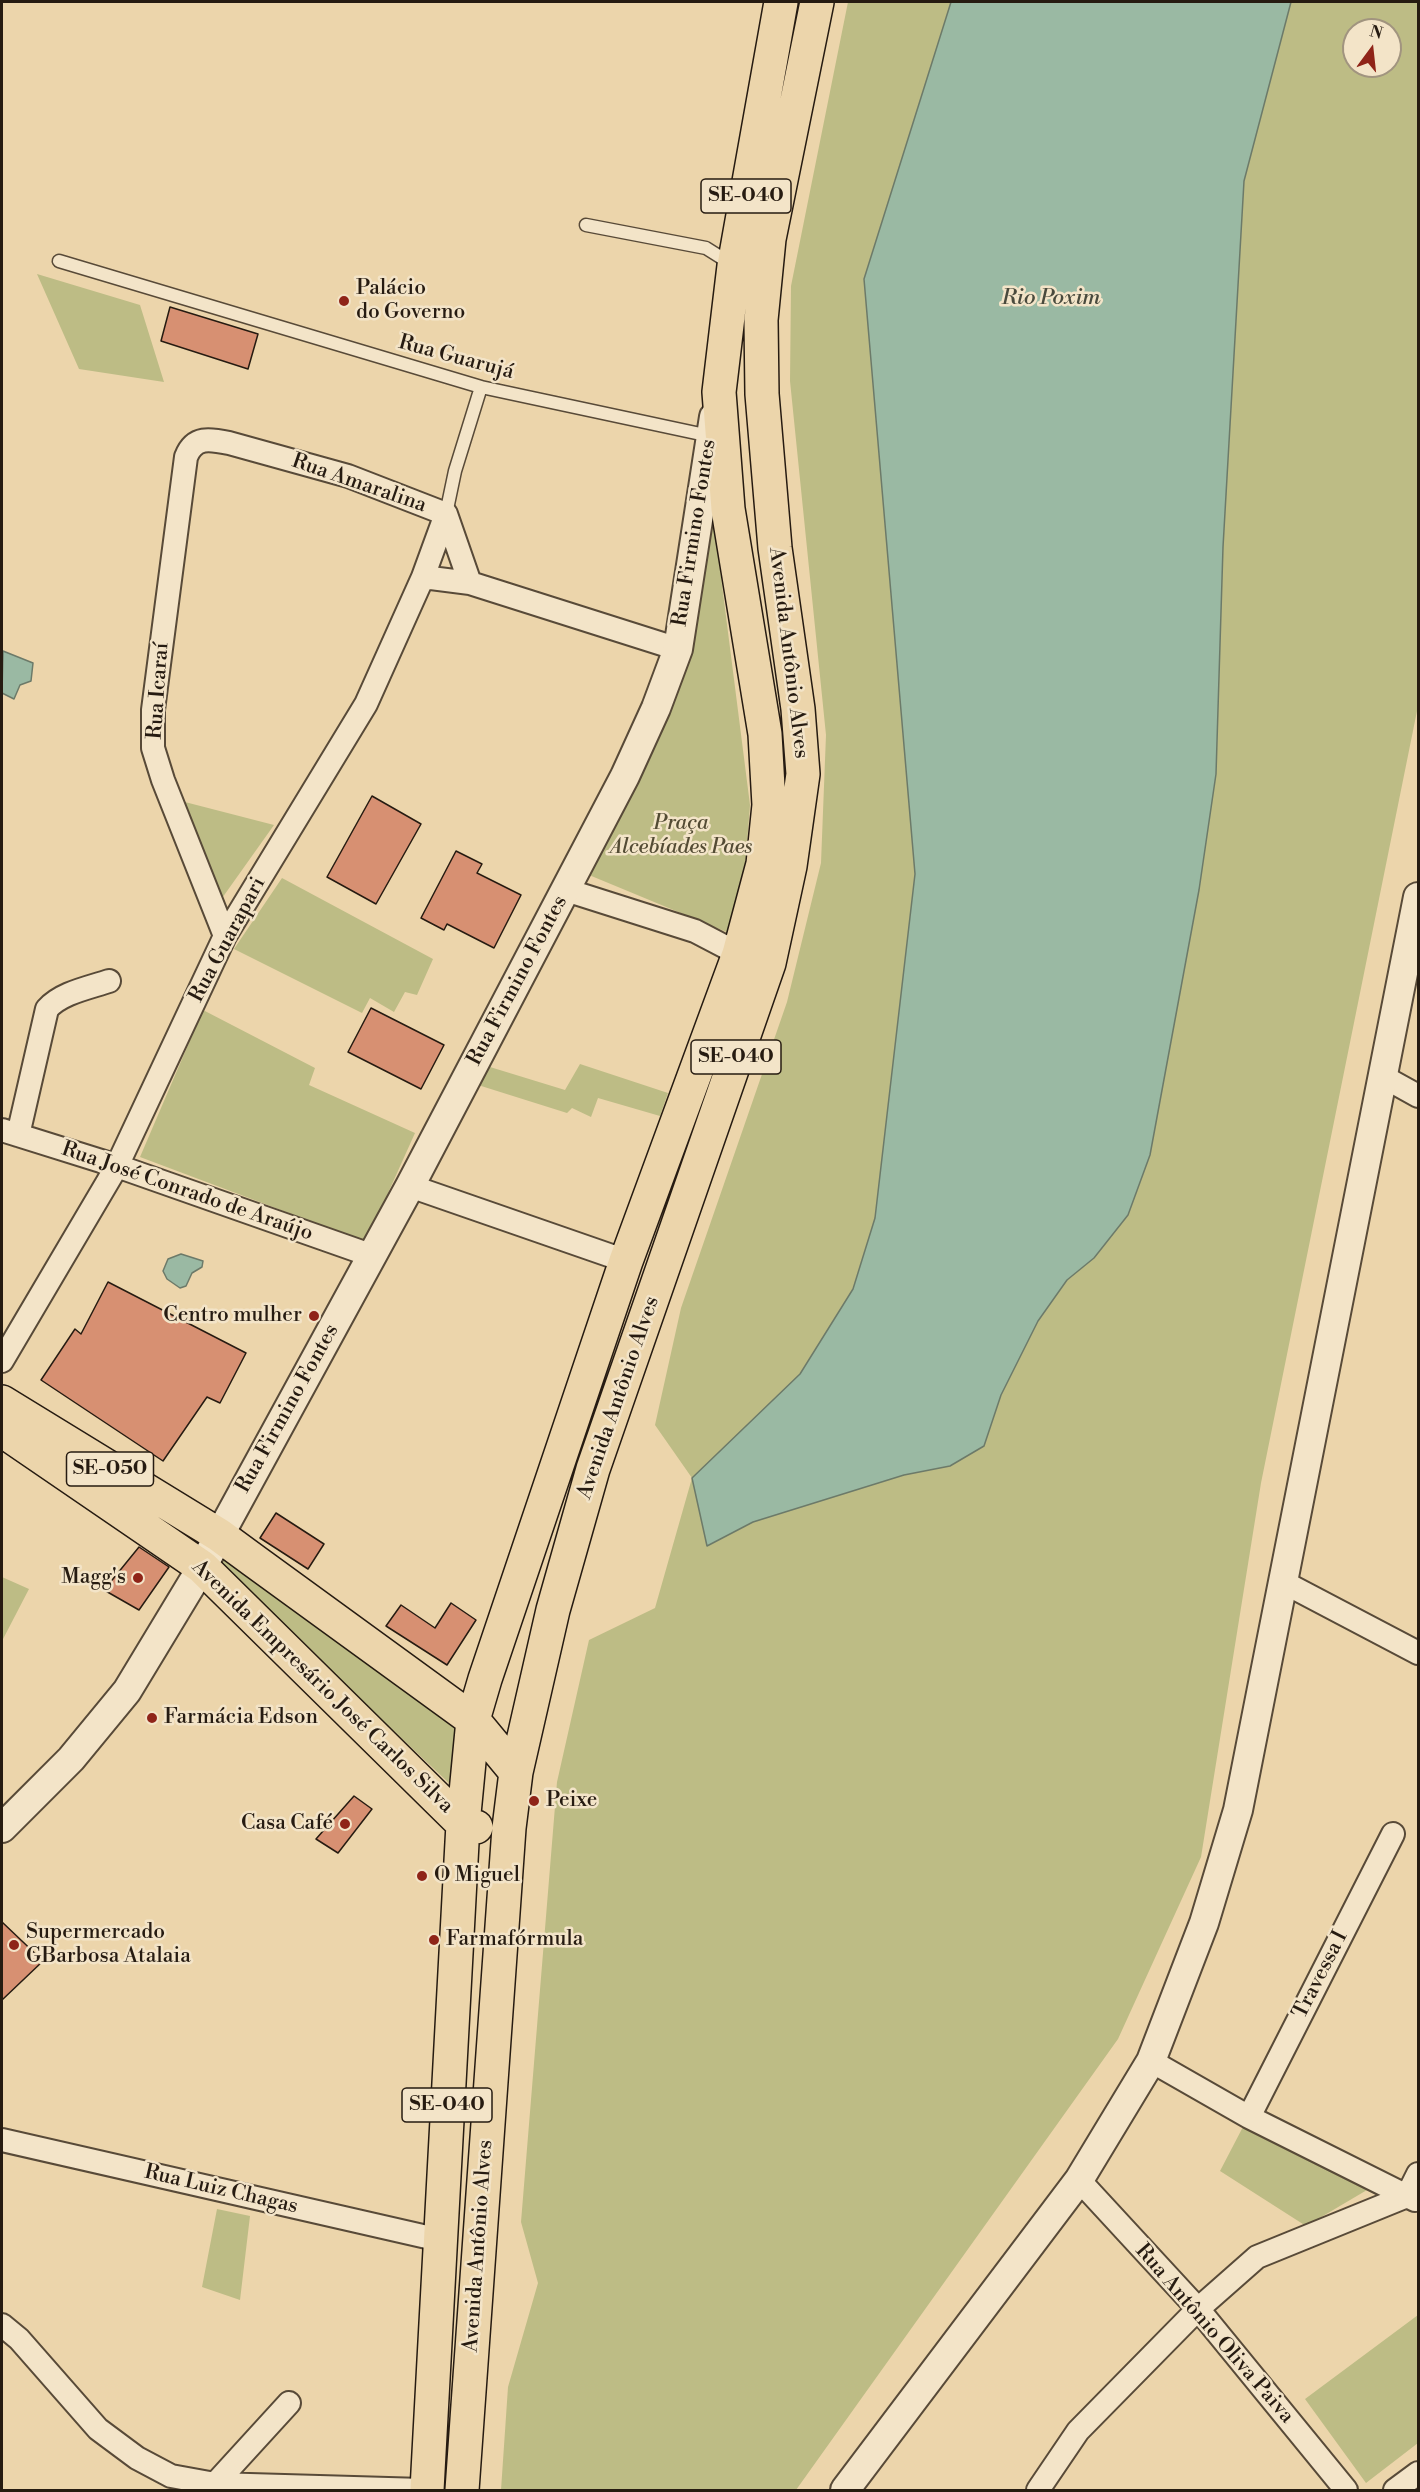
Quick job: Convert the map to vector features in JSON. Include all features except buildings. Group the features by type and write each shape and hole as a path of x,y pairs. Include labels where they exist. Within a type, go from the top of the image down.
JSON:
{"main road":[{"name":"SE-040","path":"719,392 734,266 781,2"},
{"name":"Avenida Antônio Alves","path":"462,2490 509,1821 516,1772 553,1610 593,1469 769,963 790,867 803,774 798,709 775,548 762,394 761,320 769,239 817,2"},
{"name":"Avenida Antônio Alves","path":"425,2490 463,1824 473,1720 626,1261 739,954 763,864 769,805 765,734 728,509 719,392"},
{"name":"Avenida Empresário José Carlos Silva","path":"2,1402 219,1535 473,1720 516,1772"},
{"name":"Avenida Empresário José Carlos Silva","path":"2,1430 202,1567 463,1824"},
{"path":"463,1824 489,1828 509,1821"}],"street":[{"name":"Rua Firmino Fontes","path":"2,1828 71,1759 127,1691 202,1567 373,1256 625,776 656,708 678,649 710,436 719,392"},
{"name":"Rua Amaralina","path":"199,441 212,440 229,443 348,476 446,514 470,583"},
{"name":"Rua Icaraí","path":"199,441 190,447 186,457 153,710 153,748 163,780 225,936"},
{"name":"Rua Guarapari","path":"2,1361 117,1166 225,936 366,704 423,577 446,514"},
{"path":"423,577 470,583 678,649"},
{"path":"566,890 695,931 739,954"},
{"path":"845,2490 1079,2180 1151,2061 1204,1923 1238,1810 1419,897"},
{"path":"10,1132 47,1009 53,1002 65,996 109,981"},
{"path":"1382,1076 1419,1096"},
{"name":"Rua José Conrado de Araújo","path":"10,1132 117,1166 373,1256"},
{"path":"410,1186 626,1261"},
{"path":"1283,1582 1419,1653"},
{"name":"Travessa I","path":"1249,2117 1393,1834"},
{"path":"1151,2061 1249,2117 1413,2199"},
{"name":"Rua Luiz Chagas","path":"2,2140 440,2240"},
{"path":"1413,2199 1419,2174"},
{"name":"Rua Antônio Oliva Paiva","path":"1079,2180 1198,2309 1346,2490"},
{"path":"1038,2490 1078,2431 1198,2309 1257,2257 1413,2199"},
{"path":"2,2325 19,2339 98,2429 137,2458 171,2476 216,2484 425,2490"},
{"path":"216,2484 289,2403"},
{"path":"1395,2490 1419,2473"}],"lane":[{"path":"586,225 706,248 734,266"},
{"name":"Rua Guarujá","path":"58,261 482,387 710,436"},
{"path":"446,514 455,471 482,387"}],"green space":[{"path":"848,2 951,2 864,279 915,874 875,1218 853,1289 800,1375 693,1478 707,1546 753,1522 904,1475 950,1466 984,1446 1001,1395 1038,1321 1067,1280 1094,1258 1128,1215 1150,1155 1216,774 1223,547 1244,181 1291,2 1418,2 1418,706 1261,1483 1201,1857 1118,2039 796,2490 501,2490 508,2387 538,2283 521,2222 557,1782 589,1640 655,1608 692,1478 655,1425 681,1308 787,1002 821,863 826,735 790,381 791,286"},
{"path":"37,274 140,305 164,382 79,369"},
{"name":"Praça Alcebíades Paes","path":"708,475 750,805 745,869 729,933 589,875 652,743"},
{"path":"181,801 274,825 220,901"},
{"path":"282,878 433,959 417,995 405,992 394,1012 370,998 362,1013 234,949"},
{"path":"203,1010 315,1068 309,1085 415,1133 366,1242 140,1157"},
{"path":"580,1064 668,1093 660,1116 598,1098 591,1117 572,1108 567,1113 478,1085 490,1067 565,1090"},
{"path":"220,1548 457,1724 450,1784 213,1561"},
{"path":"2,1577 29,1589 2,1641"},
{"path":"1245,2123 1367,2190 1306,2226 1220,2171"},
{"path":"217,2209 250,2216 240,2300 202,2287"},
{"path":"1418,2315 1418,2443 1366,2483 1305,2399"}],"water":[{"name":"Rio Poxim","path":"951,2 1291,2 1244,181 1223,547 1216,774 1199,890 1150,1155 1128,1215 1094,1258 1067,1280 1038,1321 1001,1395 984,1446 950,1466 904,1475 753,1522 707,1546 692,1478 800,1374 853,1289 875,1218 915,874 864,279"},
{"path":"3,651 33,663 31,681 20,685 14,699 2,693"},
{"path":"181,1254 203,1261 202,1267 192,1273 186,1286 180,1288 167,1279 163,1271 168,1259"}],"place":[{"name":"Palácio do Governo","path":"344,301"},
{"name":"Centro mulher","path":"314,1316"},
{"name":"Magg's","path":"138,1578"},
{"name":"Farmácia Edson","path":"152,1718"},
{"name":"Peixe","path":"534,1801"},
{"name":"Casa Café","path":"345,1824"},
{"name":"O Miguel","path":"422,1876"},
{"name":"Farmafórmula","path":"434,1940"},
{"name":"Supermercado GBarbosa Atalaia","path":"14,1945"}]}
